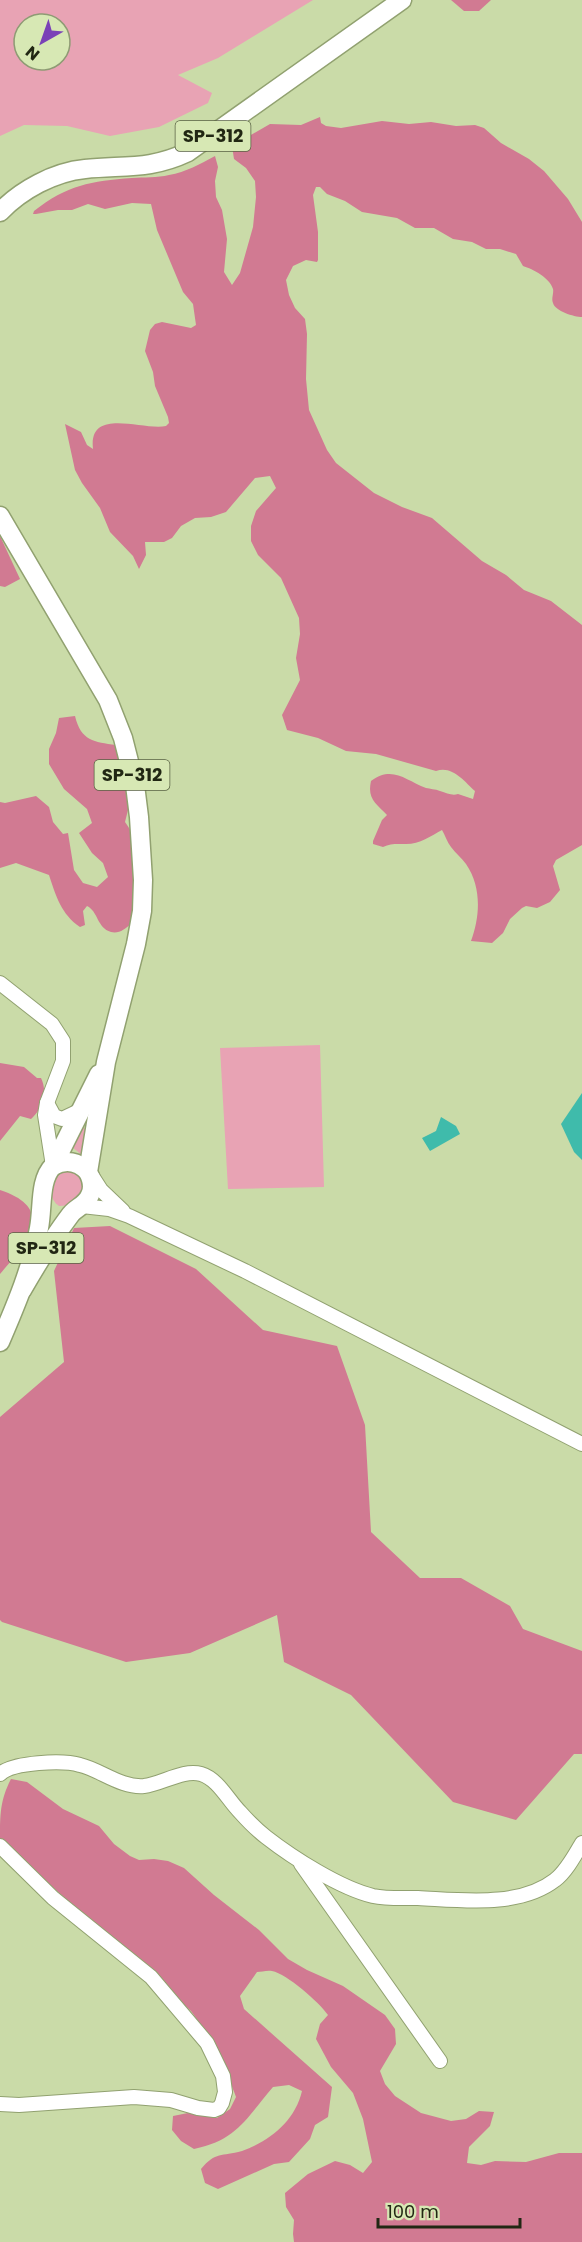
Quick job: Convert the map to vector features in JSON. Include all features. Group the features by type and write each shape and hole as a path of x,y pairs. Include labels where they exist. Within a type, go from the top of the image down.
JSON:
{"main road":[{"name":"SP-312","path":"0,212 31,188 64,173 83,169 151,166 188,152 402,0"},
{"name":"SP-312","path":"0,516 108,700 123,738 135,784 142,849 142,911 136,944 106,1062 88,1172 92,1187 91,1194 49,1243 22,1290 0,1342"},
{"name":"SP-312","path":"22,1290 39,1229 45,1177 53,1166 106,1062"},
{"path":"53,1166 72,1161 84,1167 88,1172"},
{"path":"44,1191 52,1204 59,1208 78,1208"}],"street":[{"path":"0,983 52,1024 63,1041 63,1061 47,1103 45,1122 52,1150 53,1166"},
{"path":"47,1103 54,1116 62,1119 81,1110"},
{"path":"88,1172 107,1197 129,1216"},
{"path":"78,1208 108,1209 129,1216 245,1271 582,1444"},
{"path":"0,1774 4,1770 23,1765 79,1764 130,1785 144,1786 200,1774 212,1780 266,1837 298,1860 345,1886 374,1896 502,1900 538,1889 556,1879 582,1843"},
{"path":"0,1846 53,1898 151,1977 207,2043 223,2076 225,2092 219,2108 214,2110 171,2100 134,2097 19,2105 0,2104"},
{"path":"298,1860 440,2061"}],"shaded area":[{"path":"0,0 313,0 218,58 178,75 212,93 208,103 159,127 110,136 67,126 24,125 0,136"},
{"path":"451,0 491,0 479,11 464,11"},
{"path":"320,117 321,123 326,126 341,128 382,121 409,124 431,122 456,126 475,125 484,128 501,143 529,159 544,171 568,199 582,222 582,317 557,309 552,301 551,285 545,278 523,266 516,254 500,249 486,249 472,242 453,239 434,228 415,228 397,218 362,212 345,201 327,194 320,187 316,187 313,195 318,232 318,260 317,262 306,260 293,266 286,280 295,308 305,319 309,410 327,450 336,463 374,493 432,518 482,561 506,575 524,590 551,601 582,625 582,845 556,860 553,866 560,890 550,902 537,908 526,906 522,908 510,919 503,933 492,943 471,941 478,912 475,882 466,864 450,845 442,830 416,843 392,844 383,847 373,844 382,820 387,815 371,797 371,781 379,776 393,774 426,788 473,799 475,791 457,775 447,770 436,771 376,754 346,751 318,738 287,730 282,715 300,680 296,658 300,634 299,618 281,578 258,555 251,541 251,526 256,511 276,488 270,476 255,478 226,512 211,517 195,518 181,526 172,538 164,542 145,542 146,555 139,569 133,556 110,532 100,508 75,470 65,424 81,432 87,445 93,449 94,436 99,428 108,424 166,426 169,423 168,417 155,386 153,372 145,351 150,330 155,324 162,322 191,328 196,325 193,304 183,292 157,230 151,204 132,203 105,209 88,204 72,210 33,214 34,211 57,195 80,186 104,181 175,174 215,156 218,167 215,181 216,197 222,210 227,239 224,272 232,285 240,273 253,227 256,197 255,181 246,168 234,159 232,146 270,124 301,125"},
{"path":"0,536 20,579 5,587 0,586"},
{"path":"75,716 81,731 90,739 116,745 132,794 125,822 140,847 150,874 149,901 143,913 122,931 106,930 91,908 87,906 83,911 85,925 80,927 68,916 60,904 49,875 16,863 0,868 0,802 5,803 36,796 49,807 53,822 63,834 68,833 74,870 83,883 97,887 108,877 103,863 92,853 79,833 92,823 87,809 64,789 49,764 49,749 59,718"},
{"path":"320,1045 324,1187 228,1189 220,1048"},
{"path":"0,1063 24,1067 37,1078 41,1078 44,1095 35,1115 31,1119 20,1116 0,1141"},
{"path":"82,1127 85,1129 82,1155 72,1147"},
{"path":"72,1163 85,1182 83,1191 73,1205 59,1206 52,1197 52,1177"},
{"path":"0,1190 18,1198 28,1207 32,1217 32,1228 19,1251 0,1274"},
{"path":"110,1226 196,1269 263,1330 337,1346 365,1425 371,1532 420,1578 461,1578 510,1606 523,1629 582,1651 582,1754 574,1754 516,1820 453,1802 351,1695 284,1662 277,1615 190,1653 126,1662 0,1620 0,1417 64,1362 54,1271 74,1228"},
{"path":"11,1779 27,1782 63,1809 99,1826 114,1844 130,1856 139,1860 168,1861 184,1868 259,1930 288,1959 343,1986 385,2015 395,2029 396,2044 380,2071 385,2084 395,2096 421,2113 451,2121 466,2119 479,2111 494,2112 490,2126 469,2147 467,2163 481,2165 495,2161 526,2162 559,2153 582,2153 582,2242 294,2242 294,2220 286,2207 285,2193 308,2174 335,2161 350,2165 363,2173 372,2162 363,2119 353,2093 331,2067 316,2039 320,2024 328,2015 302,1989 286,1977 272,1971 257,1972 240,1996 244,2009 332,2087 328,2117 315,2125 310,2139 289,2162 274,2164 218,2189 205,2183 201,2169 206,2163 215,2157 252,2147 271,2136 294,2112 302,2091 289,2085 273,2087 248,2118 221,2140 194,2149 181,2141 172,2130 173,2116 188,2113 217,2118 230,2109 236,2097 232,2086 191,2011 0,1840 1,1808"}],"water":[{"path":"582,1093 582,1160 574,1152 561,1124"},
{"path":"441,1117 456,1126 460,1134 430,1151 422,1138 436,1131"}]}
